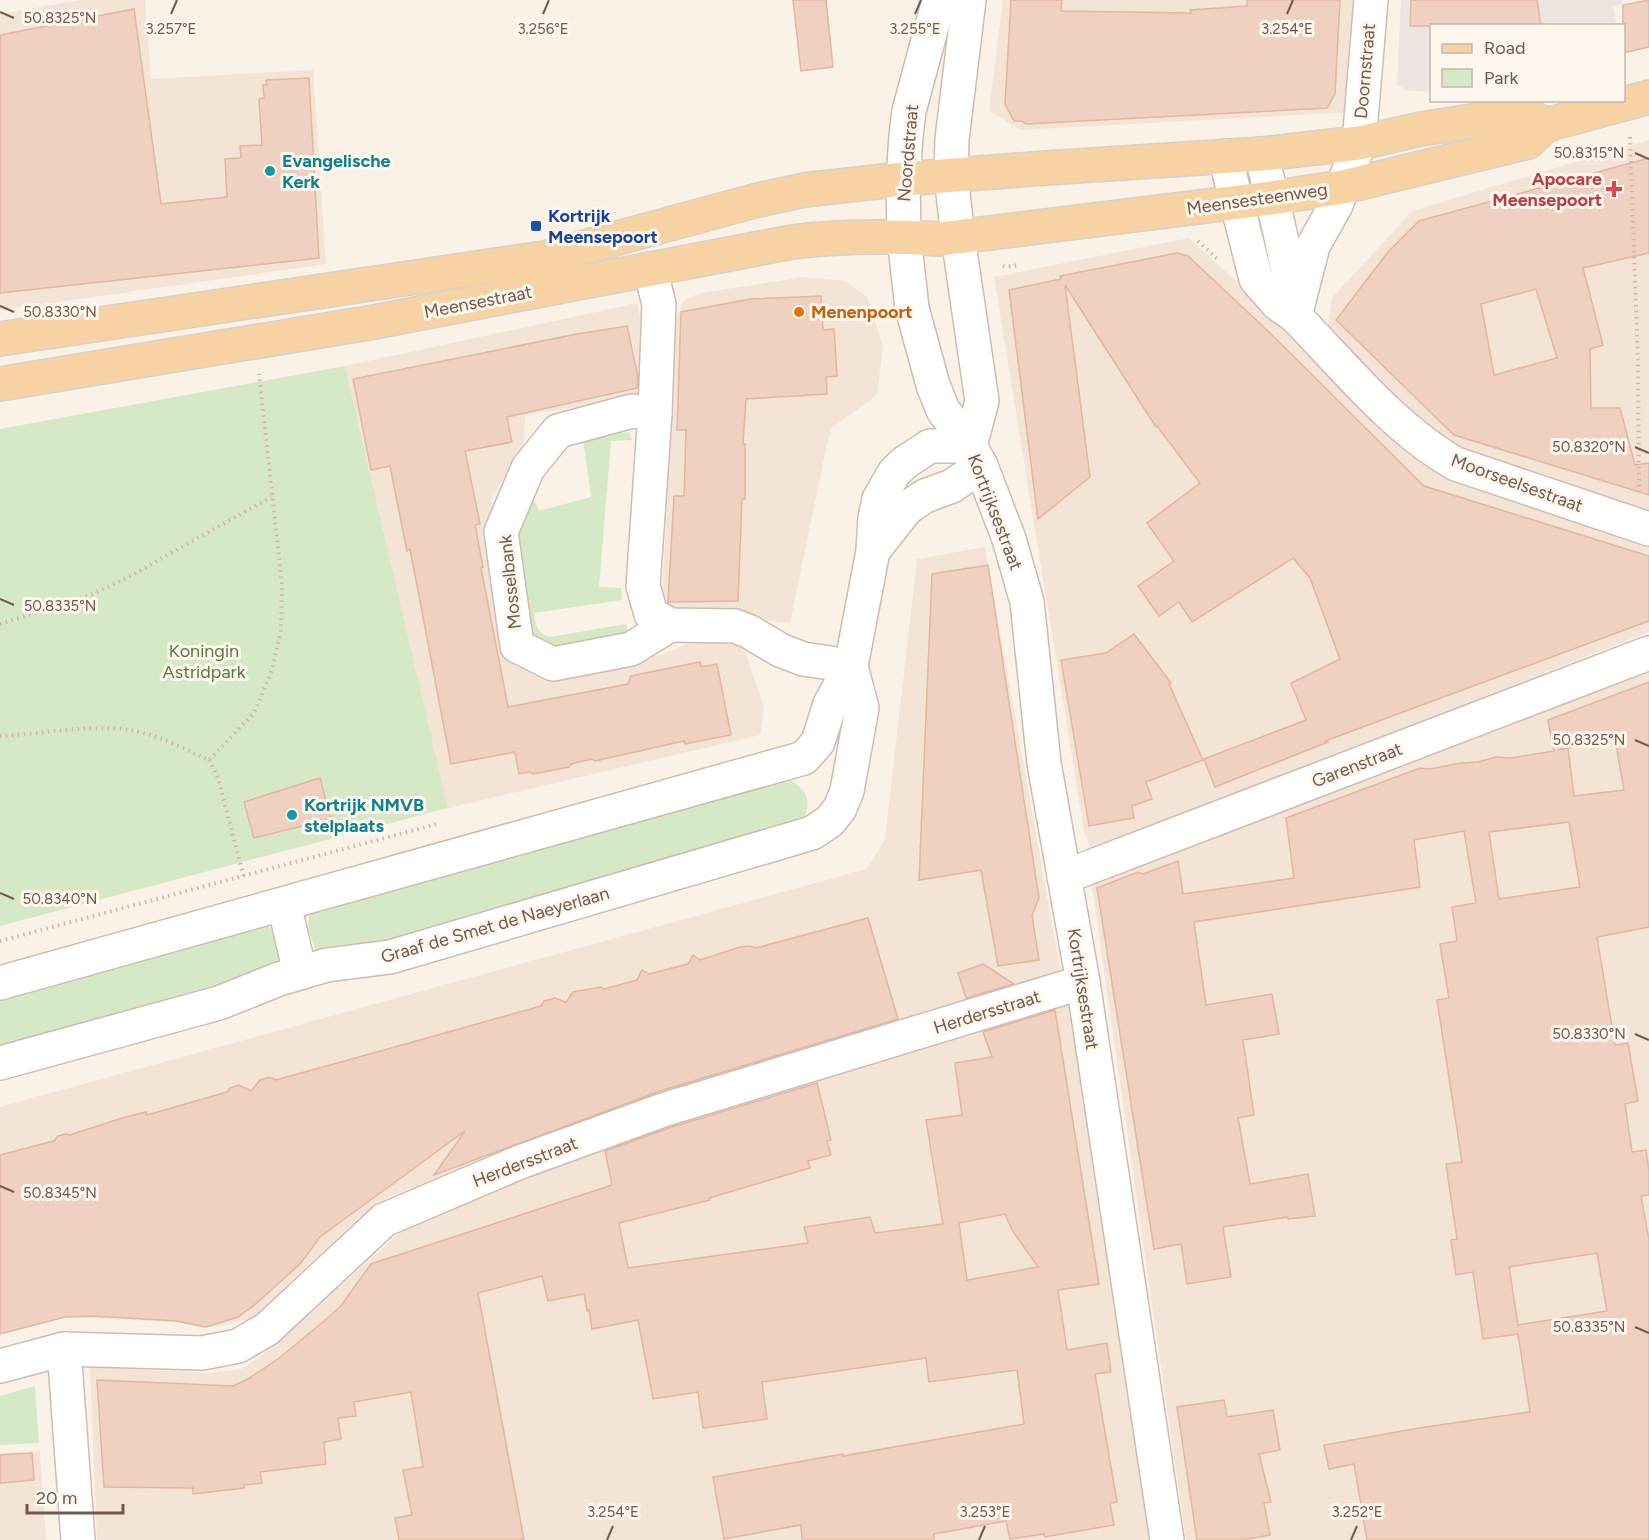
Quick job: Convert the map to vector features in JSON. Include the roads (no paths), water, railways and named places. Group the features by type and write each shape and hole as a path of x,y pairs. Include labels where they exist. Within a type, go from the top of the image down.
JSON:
{"main road":[{"name":"Meensesteenweg","path":"958,237 1343,187 1528,142 1546,125 1649,97"},
{"path":"951,176 1262,154 1359,142 1421,129 1524,113 1546,125"},
{"name":"Meensestraat","path":"0,339 544,258 774,196 804,190 951,176"},
{"name":"Meensestraat","path":"0,384 374,322 792,242 814,239 958,237"}],"street":[{"name":"Noordstraat","path":"904,237 903,179 909,111 939,0"},
{"path":"958,237 951,176 953,128 969,0"},
{"name":"Doornstraat","path":"1359,142 1371,0"},
{"path":"1294,316 1313,246 1336,205 1359,142"},
{"path":"1262,154 1270,198 1290,275 1294,316"},
{"name":"Moorseelsestraat","path":"1225,156 1256,279 1278,304 1294,316 1402,426 1436,453 1456,464 1644,527"},
{"name":"Kortrijksestraat","path":"904,237 912,308 933,385 943,410 975,456 1009,539 1027,602 1044,763 1083,982 1167,1540"},
{"name":"Kortrijksestraat","path":"958,237 982,401 975,456"},
{"path":"650,268 659,304 655,413 643,586 651,614 670,625 735,626 780,650 803,658 851,666"},
{"name":"Mosselbank","path":"655,413 632,411 558,431 528,468 501,532 517,646 553,664 631,649 670,625"},
{"name":"Graaf de Smet de Naeyerlaan","path":"0,983 804,758 818,742 830,704 851,666 873,550 879,499 894,473 904,463 930,446 975,456 952,486 925,496 907,508 873,550"},
{"name":"Garenstraat","path":"1064,878 1649,653"},
{"name":"Graaf de Smet de Naeyerlaan","path":"0,1063 219,1003 279,979 327,965 390,957 812,832 830,821 840,808 846,791 862,708 851,666"},
{"path":"284,904 300,973"},
{"name":"Herdersstraat","path":"0,1366 64,1349 202,1353 238,1346 267,1329 384,1220 520,1162 666,1109 1083,982"},
{"path":"64,1349 78,1540"}],"place":[{"name":"Evangelische Kerk","path":"270,171"},
{"name":"Apocare Meensepoort","path":"1614,189"},
{"name":"Kortrijk Meensepoort","path":"536,226"},
{"name":"Menenpoort","path":"799,312"},
{"name":"Kortrijk NMVB stelplaats","path":"292,815"}],"park label":[{"name":"Koningin Astridpark","path":"204,661"}]}
